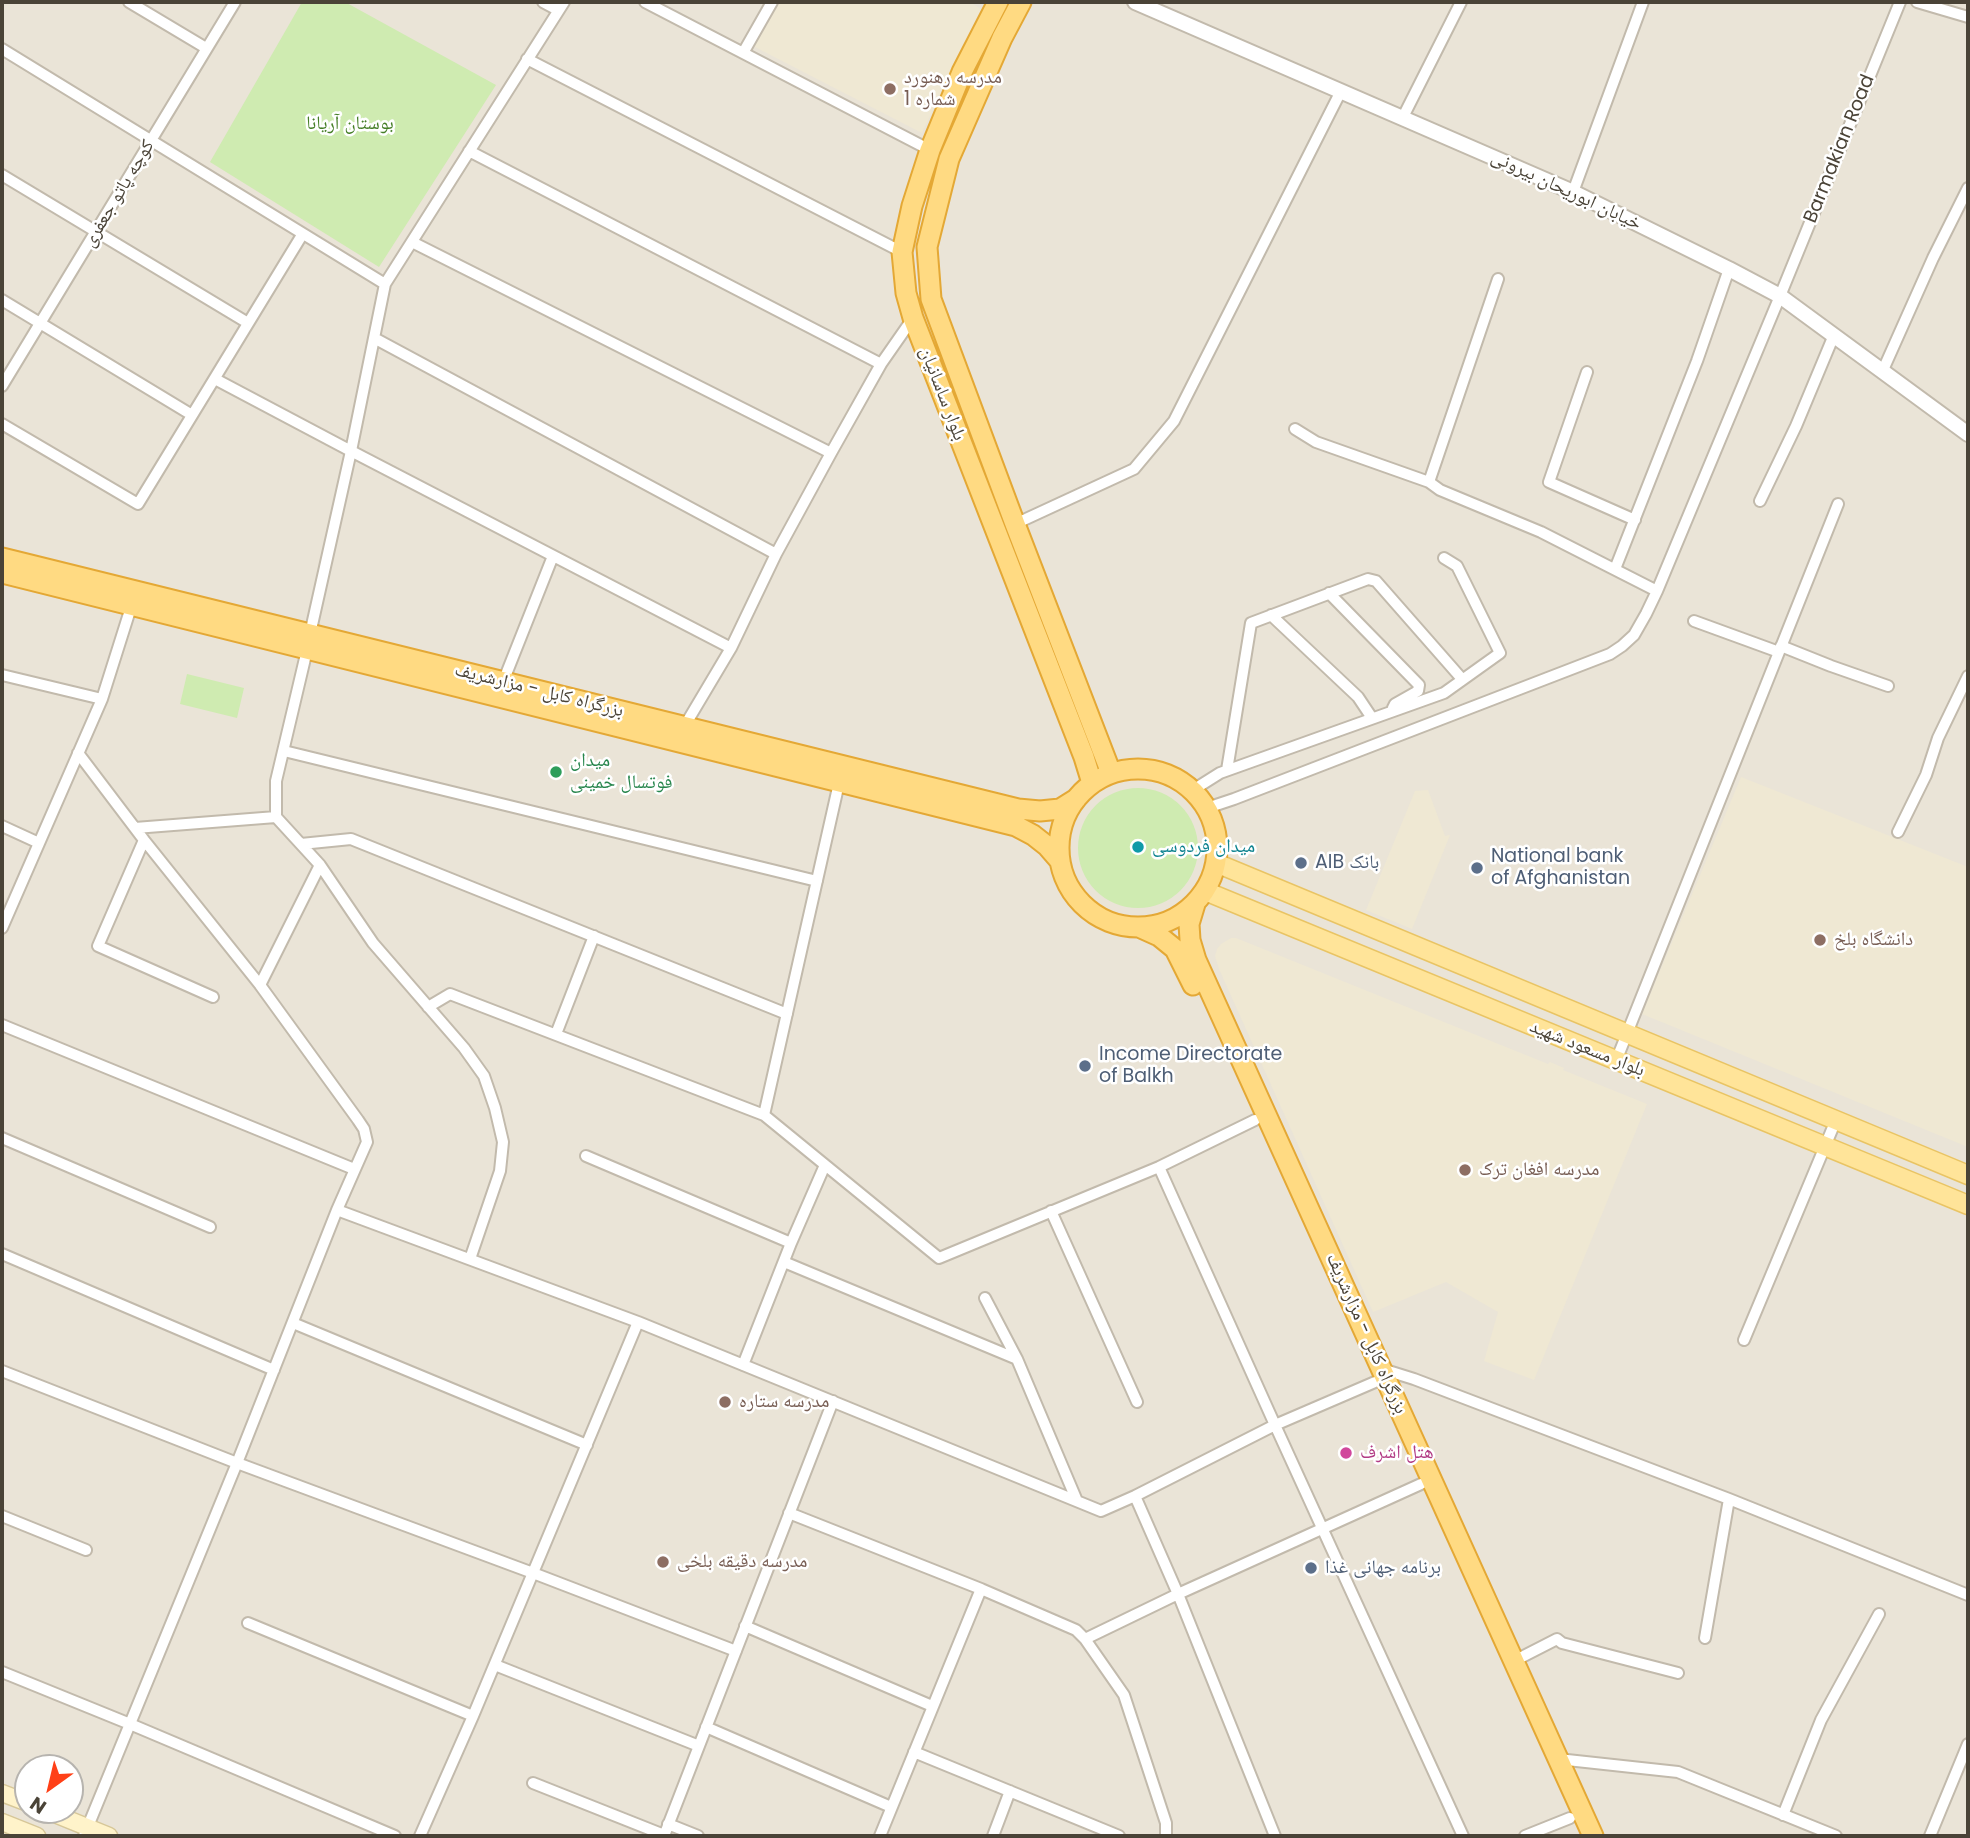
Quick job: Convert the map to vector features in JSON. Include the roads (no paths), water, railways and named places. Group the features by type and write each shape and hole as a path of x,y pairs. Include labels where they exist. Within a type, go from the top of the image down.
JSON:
{"highway":[{"name":"بلوار ساسانیان","path":"998,2 962,72 930,150 912,206 902,252 906,293 913,318 1092,783"},
{"name":"بلوار ساسانیان","path":"1021,2 1002,38 949,159 928,247 931,299 1111,773"},
{"name":"بزرگراه کابل - مزارشریف","path":"2,558 133,598 839,783 1016,826 1047,846 1060,862"},
{"name":"بزرگراه کابل - مزارشریف","path":"2,573 133,598"},
{"name":"بزرگراه کابل - مزارشریف","path":"308,642 503,682 1018,809 1040,811 1059,808 1076,799"},
{"path":"1146,769 1179,780 1193,790 1207,808 1216,834 1216,863 1212,877 1200,897 1178,916 1160,924 1139,927 1117,924 1097,915 1073,892 1060,862 1059,839 1065,818 1076,799 1092,783 1111,773 1146,769"},
{"name":"بزرگراه کابل - مزارشریف","path":"1200,897 1189,924 1190,940 1255,1120 1514,1661 1593,1836"},
{"name":"بزرگراه کابل - مزارشریف","path":"1139,927 1159,936 1175,950 1222,1032 1378,1376 1421,1484 1579,1836"}],"main road":[{"name":"بلوار مسعود شهید","path":"1216,863 1968,1175"},
{"name":"بلوار مسعود شهید","path":"1200,897 1616,1061 1968,1205"},
{"path":"2,1822 37,1836"},
{"path":"86,1832 109,1836"}],"street":[{"path":"129,2 206,48"},
{"name":"کوچه پاتو جعفری","path":"2,386 235,2"},
{"path":"470,1259 500,1171 503,1142 484,1076 464,1048 373,943 320,865 276,817 276,781 285,751 351,451 385,284 561,6 543,2"},
{"path":"645,2 930,150"},
{"path":"743,53 772,2"},
{"name":"خیابان ابوریحان بیرونی","path":"1135,2 1573,191 1780,296 1968,434"},
{"path":"1402,119 1461,2"},
{"path":"1573,191 1643,2"},
{"name":"Barmakian Road","path":"1207,808 1609,654 1634,635 1657,591 1900,2"},
{"path":"1917,2 1968,17"},
{"path":"2,49 385,284"},
{"path":"527,60 902,252"},
{"path":"1015,524 1134,469 1174,421 1341,91"},
{"path":"469,151 881,364"},
{"path":"2,176 248,323"},
{"path":"1883,370 1968,188"},
{"path":"2,424 138,504 302,235"},
{"path":"412,242 831,453"},
{"path":"1615,569 1697,360 1729,270"},
{"path":"1429,482 1498,278"},
{"path":"2,300 192,415"},
{"path":"684,727 731,648 776,554 831,453 881,364 913,318"},
{"path":"1760,501 1796,426 1834,335"},
{"path":"374,338 776,554"},
{"path":"1587,372 1549,482 1635,520"},
{"path":"215,379 731,648"},
{"path":"1295,429 1316,442 1429,482 1440,491 1541,532 1657,591"},
{"path":"1616,1061 1838,503"},
{"path":"503,682 553,556"},
{"path":"1193,790 1227,770 1444,693 1500,653 1457,566 1444,558"},
{"path":"1227,770 1251,623 1271,615 1368,579 1376,581 1462,679"},
{"path":"1329,593 1419,685 1418,691 1395,704 1391,711"},
{"path":"2,928 102,699 133,598"},
{"path":"1271,615 1358,697 1372,718"},
{"path":"1694,621 1888,686"},
{"path":"2,675 102,699"},
{"path":"1898,832 1926,775 1938,738 1968,676"},
{"path":"285,751 817,881"},
{"path":"78,753 260,985 364,1129 367,1142 337,1210 86,1832"},
{"path":"764,1115 839,783"},
{"path":"135,828 276,817"},
{"path":"2,826 39,842"},
{"path":"301,844 351,839 787,1014"},
{"path":"144,840 98,946 213,997"},
{"path":"260,985 320,865"},
{"path":"556,1034 594,936"},
{"path":"428,1007 450,994 764,1115 939,1258 1159,1167 1255,1120"},
{"path":"2,1025 354,1169"},
{"path":"1744,1340 1836,1121"},
{"path":"2,1138 210,1227"},
{"path":"586,1156 791,1243"},
{"path":"743,1365 825,1165"},
{"path":"1159,1167 1463,1836"},
{"path":"337,1210 638,1322 1101,1511 1378,1376 1414,1378 1729,1499 1968,1595"},
{"path":"1051,1211 1137,1402"},
{"path":"2,1254 274,1370"},
{"path":"784,1262 1017,1359"},
{"path":"985,1298 1017,1359 1077,1501"},
{"path":"420,1836 495,1665 638,1322"},
{"path":"293,1323 587,1444"},
{"path":"2,1371 237,1463 736,1651"},
{"path":"665,1832 833,1401"},
{"path":"1086,1639 1178,1594 1421,1484"},
{"path":"1135,1496 1178,1594 1275,1836"},
{"path":"1706,1638 1729,1499"},
{"path":"789,1513 981,1589 1076,1630 1086,1639 1124,1695 1166,1823 1166,1836"},
{"path":"2,1516 86,1550"},
{"path":"880,1836 981,1589"},
{"path":"1783,1815 1821,1720 1879,1614"},
{"path":"248,1623 473,1716"},
{"path":"746,1626 932,1706"},
{"path":"1514,1661 1555,1639 1678,1673"},
{"path":"495,1665 699,1746"},
{"path":"2,1672 395,1836"},
{"path":"706,1727 891,1807"},
{"path":"1930,1836 1968,1744"},
{"path":"914,1752 1119,1836"},
{"path":"1558,1759 1678,1772 1836,1836"},
{"path":"533,1783 665,1832 698,1836"},
{"path":"993,1836 1010,1791"},
{"path":"1525,1836 1570,1818"}],"place":[{"name":"مدرسه رهنورد شماره 1","path":"890,89"},
{"name":"میدان فوتسال خمینی","path":"556,772"},
{"name":"میدان فردوسی","path":"1138,847"},
{"name":"AIB بانک","path":"1301,863"},
{"name":"National bank of Afghanistan","path":"1477,868"},
{"name":"دانشگاه بلخ","path":"1820,940"},
{"name":"Income Directorate of Balkh","path":"1085,1066"},
{"name":"مدرسه افغان ترک","path":"1465,1170"},
{"name":"مدرسه ستاره","path":"725,1402"},
{"name":"هتل اشرف","path":"1346,1453"},
{"name":"مدرسه دقيقه بلخى","path":"663,1562"},
{"name":"برنامه جهانی غذا","path":"1311,1568"}],"park label":[{"name":"بوستان آریانا","path":"350,124"}]}
